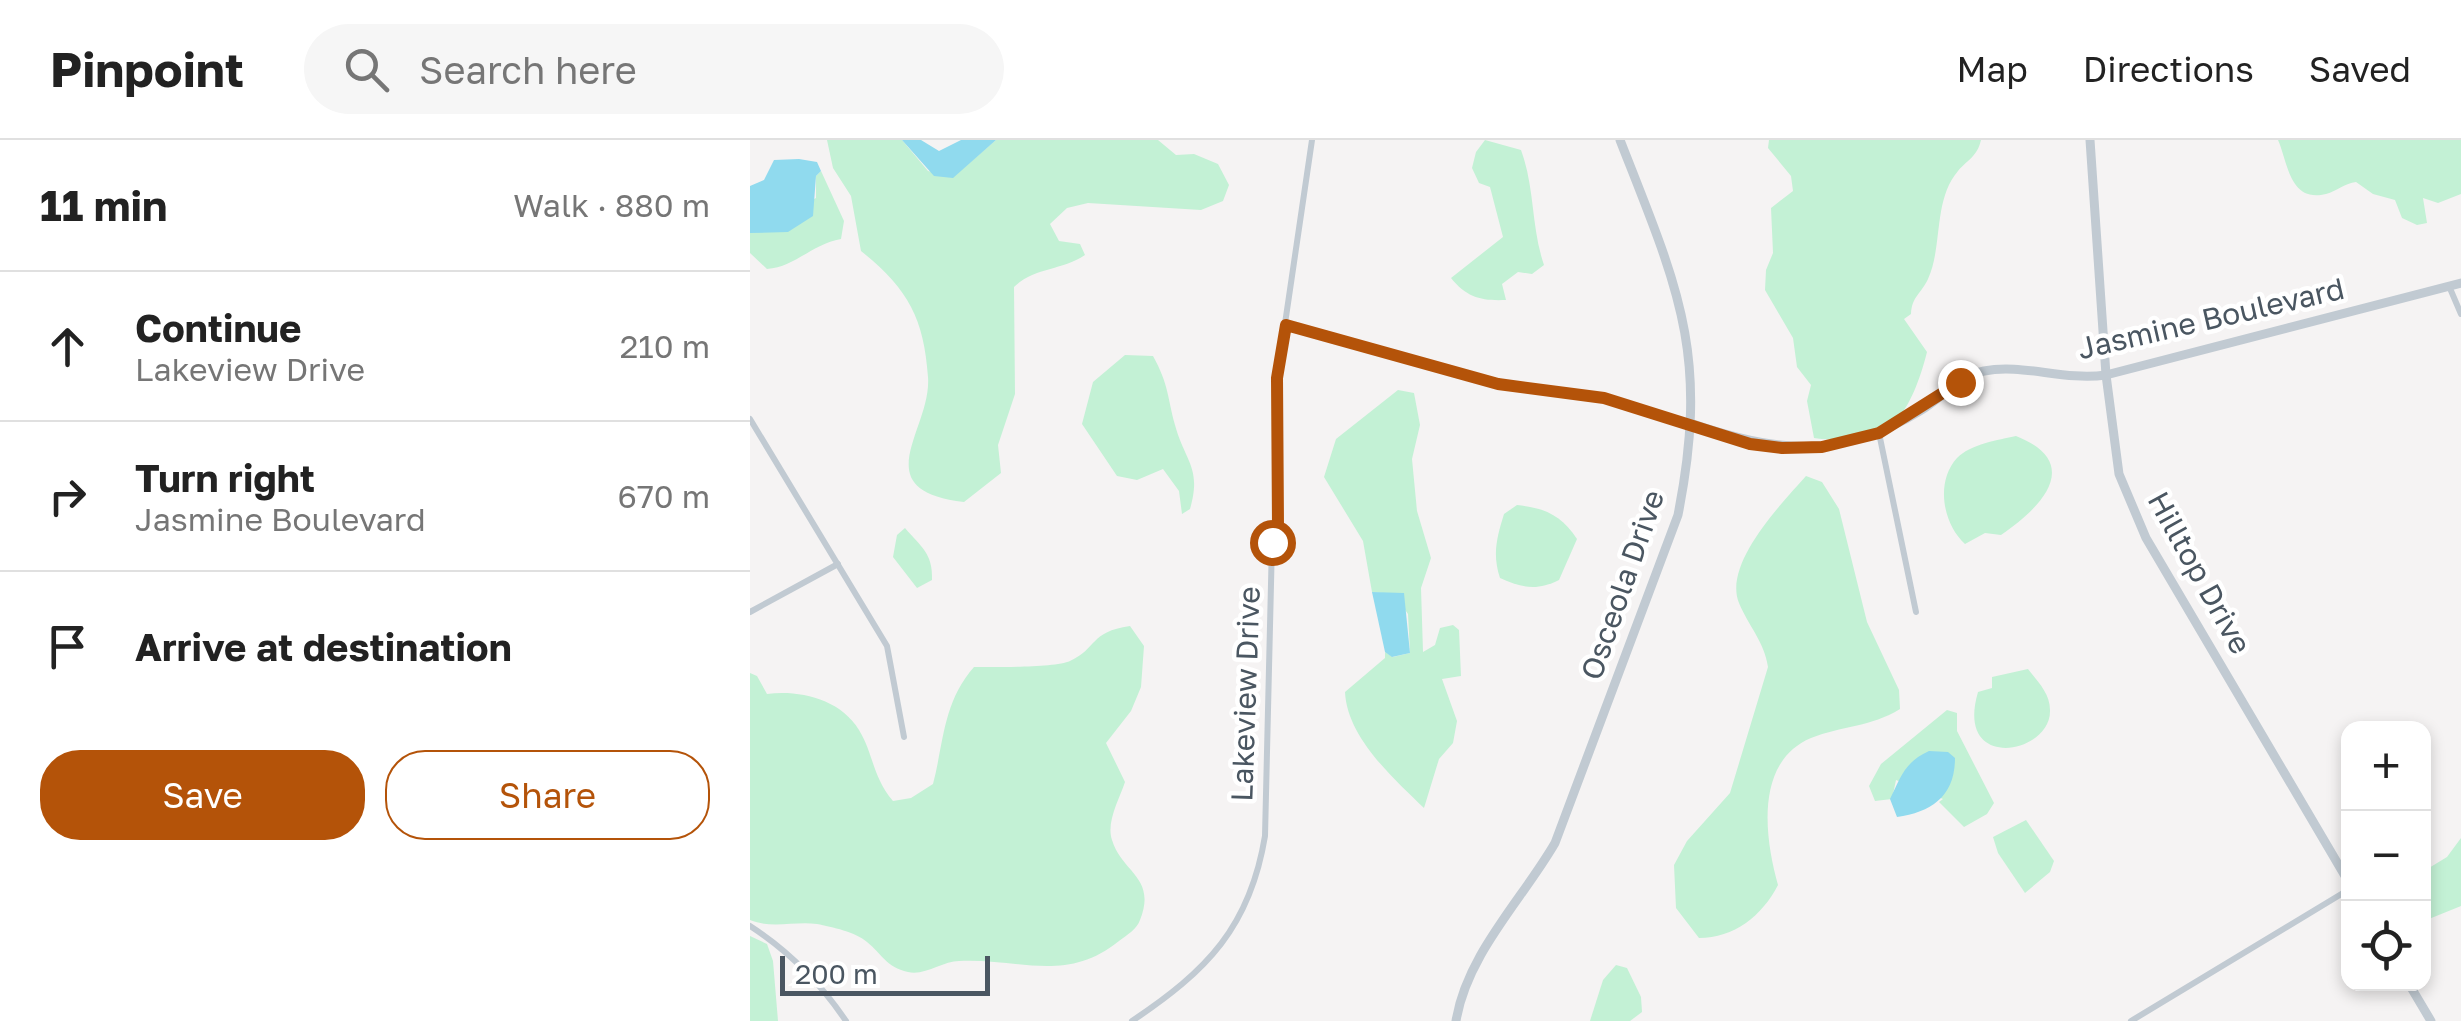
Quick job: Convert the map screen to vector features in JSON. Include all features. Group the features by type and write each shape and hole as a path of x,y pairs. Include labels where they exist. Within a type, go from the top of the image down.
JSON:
{"street":[{"name":"Lakeview Drive","path":"1132,1021 1161,1002 1228,937 1258,880 1265,836 1272,542 1278,526 1277,378 1312,140"},
{"name":"Osceola Drive","path":"1456,1021 1480,956 1528,892 1555,843 1678,515 1693,424 1692,368 1678,293 1620,140"},
{"name":"Hilltop Drive","path":"2090,140 2106,375 2117,463 2133,511 2341,869"},
{"name":"Jasmine Boulevard","path":"1286,325 1498,384 1604,398 1750,444 1822,447 1879,433 1980,371 2004,368 2072,379 2106,375 2461,283"},
{"path":"2449,286 2461,314"},
{"path":"750,419 887,646 904,737"},
{"path":"1879,433 1916,612"},
{"path":"750,612 838,564"},
{"path":"2131,1021 2341,894"},
{"path":"750,926 775,942 831,999 846,1021"},
{"path":"2412,991 2430,1021"}],"green space":[{"path":"827,140 902,140 928,171 953,177 996,140 1158,140 1176,155 1194,154 1218,164 1229,185 1223,201 1201,210 1088,203 1067,208 1050,224 1059,241 1080,244 1085,255 1031,276 1014,287 1015,394 998,445 1001,473 964,502 934,495 916,485 909,471 927,397 922,337 901,291 861,251 851,196 833,168"},
{"path":"1485,140 1521,150 1544,265 1532,274 1518,272 1502,284 1506,300 1476,297 1451,278 1503,237 1490,187 1479,183 1472,168 1476,152"},
{"path":"1769,140 1981,140 1975,154 1950,183 1941,209 1933,266 1911,314 1904,319 1927,352 1919,378 1903,412 1881,430 1846,438 1814,438 1807,401 1811,385 1797,367 1793,338 1765,290 1766,270 1773,253 1771,208 1793,191 1791,176 1768,148"},
{"path":"2278,140 2461,140 2461,194 2438,203 2423,198 2427,223 2417,225 2402,218 2395,200 2373,194 2356,182 2314,195 2297,187"},
{"path":"821,171 844,221 841,239 767,269 750,253 750,233 816,198 816,176"},
{"path":"1125,355 1153,356 1162,375 1193,474 1190,509 1182,514 1179,491 1163,469 1137,480 1117,476 1082,424 1093,382"},
{"path":"1398,390 1414,393 1420,425 1412,459 1417,511 1431,558 1421,588 1423,652 1435,645 1440,628 1453,625 1459,630 1461,676 1442,679 1457,721 1453,743 1439,759 1424,808 1374,756 1348,709 1345,692 1385,658 1385,652 1393,657 1410,653 1408,614 1394,594 1372,592 1363,541 1324,477 1336,439"},
{"path":"2016,436 2037,447 2048,459 2052,472 2049,485 2030,512 2001,535 1985,533 1965,544 1951,526 1944,502 1950,468 1970,449"},
{"path":"1806,476 1822,482 1839,509 1867,622 1899,690 1900,709 1811,738 1793,749 1780,765 1768,803 1770,846 1778,885 1746,923 1724,934 1699,938 1676,908 1674,865 1687,841 1730,793 1768,667 1760,642 1739,603 1739,571 1757,535"},
{"path":"1517,505 1552,514 1577,539 1559,580 1530,587 1500,578 1496,553 1499,530 1504,514"},
{"path":"905,528 930,563 932,580 917,588 893,557 897,535"},
{"path":"1130,626 1144,646 1141,687 1131,711 1106,743 1125,782 1112,818 1112,840 1144,894 1140,920 1128,934 1080,962 1042,966 959,961 914,973 895,967 862,938 844,930 817,924 750,920 750,673 757,676 767,694 806,695 830,704 851,719 893,801 911,798 933,784 950,708 974,667 1024,667 1070,661 1100,636"},
{"path":"2028,669 2048,698 2046,725 2022,745 1991,745 1979,735 1974,718 1978,692 1992,688 1992,677"},
{"path":"1947,710 1957,713 1957,731 1994,803 1987,814 1964,827 1939,802 1943,799 1896,780 1892,799 1875,801 1869,786 1881,764"},
{"path":"2026,820 2054,861 2050,872 2025,893 1998,853 1993,837"},
{"path":"2461,838 2461,906 2431,918 2431,867 2447,857"},
{"path":"750,936 767,944 773,961 778,1021 750,1021"},
{"path":"1616,965 1627,968 1641,997 1642,1012 1630,1021 1590,1021 1603,980"}],"water":[{"path":"902,140 921,140 939,151 961,140 996,140 953,178 934,176"},
{"path":"774,160 817,162 821,171 816,176 813,216 788,232 750,233 750,186 764,180"},
{"path":"1372,592 1404,593 1410,653 1392,657 1385,652"},
{"path":"1929,751 1948,752 1955,758 1951,783 1931,806 1897,817 1890,799 1908,766"}],"route":[{"path":"1272,542 1278,526 1277,378 1286,325 1498,384 1604,398 1750,444 1782,448 1822,447 1879,433 1960,382"}]}
